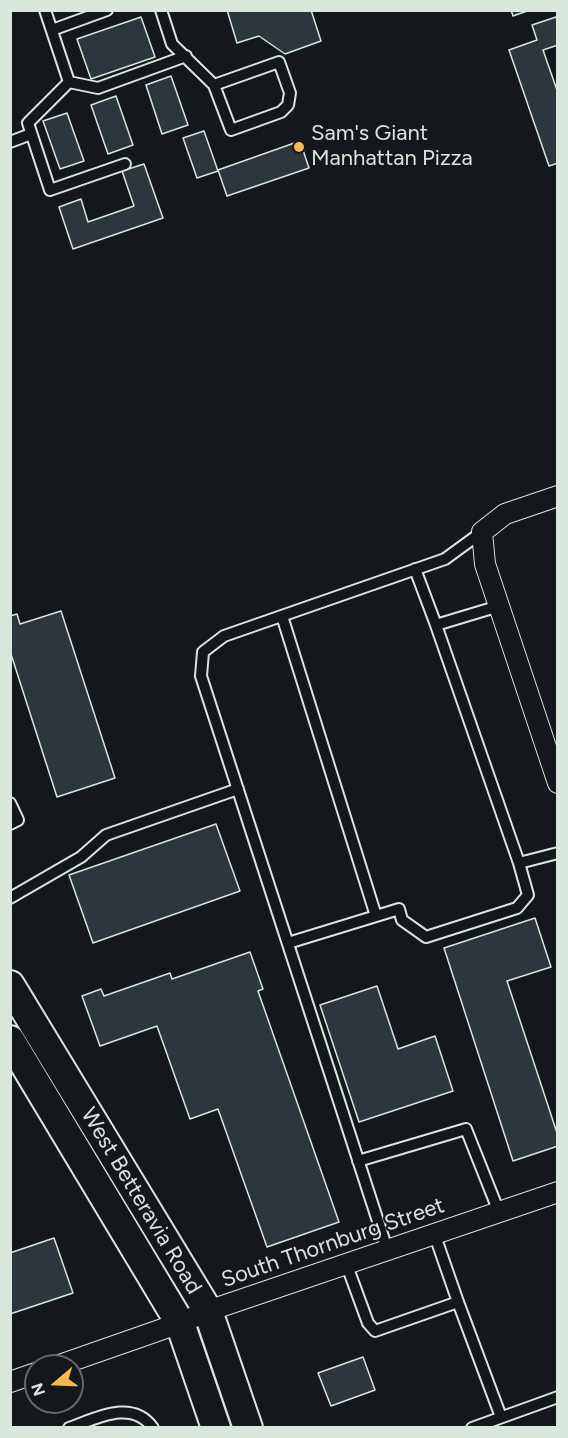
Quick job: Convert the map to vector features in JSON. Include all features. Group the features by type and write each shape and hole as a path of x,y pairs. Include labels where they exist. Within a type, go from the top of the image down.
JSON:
{"main road":[{"name":"West Betteravia Road","path":"10,986 208,1311 248,1428"},
{"name":"West Betteravia Road","path":"10,1040 22,1067 180,1323 216,1428"}],"street":[{"path":"558,496 505,514 482,532 485,564 558,783"},
{"name":"South Thornburg Street","path":"84,1357 346,1263 558,1192"}],"lane":[{"path":"45,10 69,82"},
{"path":"52,30 107,10"},
{"path":"161,10 172,44 214,84 231,130 281,112 288,105 290,93 279,62 214,84"},
{"path":"69,82 98,88 186,56"},
{"path":"69,82 27,123 50,190 124,164"},
{"path":"10,142 31,134"},
{"path":"387,1249 201,676 203,651 224,636 445,558 482,532"},
{"path":"288,943 399,909 402,920 426,937 517,908 528,895 519,863 415,569"},
{"path":"436,625 499,606"},
{"path":"282,616 376,916"},
{"path":"10,898 81,856 106,835 238,789"},
{"path":"10,803 18,820 10,824"},
{"path":"519,863 558,853"},
{"path":"358,1161 466,1129 499,1212"},
{"path":"434,1233 501,1417"},
{"path":"346,1263 368,1323 375,1332 458,1302"},
{"path":"472,1428 558,1397"},
{"path":"69,1428 125,1411 144,1418 153,1428"}],"building":[{"path":"227,10 311,10 321,41 285,54 259,36 237,43"},
{"path":"511,10 530,10 513,16"},
{"path":"141,17 155,57 91,79 77,39"},
{"path":"556,17 558,45 543,50 558,93 558,163 549,166 509,50 537,40 532,25"},
{"path":"171,76 188,125 162,134 146,85"},
{"path":"116,96 133,145 108,154 91,105"},
{"path":"67,113 84,161 60,169 43,121"},
{"path":"204,131 218,171 197,178 183,138"},
{"path":"300,141 309,168 227,196 218,170"},
{"path":"144,164 163,218 73,249 59,207 81,199 88,222 134,206 122,171"},
{"path":"61,611 115,778 57,797 10,651 10,616 17,614 20,624"},
{"path":"216,824 240,891 93,943 69,875"},
{"path":"535,918 551,967 507,981 558,1136 558,1146 513,1161 444,948"},
{"path":"250,952 263,989 258,991 339,1222 267,1247 218,1109 190,1119 157,1026 100,1046 82,996 101,989 104,996 170,973 172,979"},
{"path":"377,986 398,1049 435,1036 453,1091 359,1122 320,1005"},
{"path":"54,1238 73,1293 10,1314 10,1253"},
{"path":"363,1357 375,1390 331,1406 318,1373"}],"place":[{"name":"Sam's Giant Manhattan Pizza","path":"299,147"}]}
